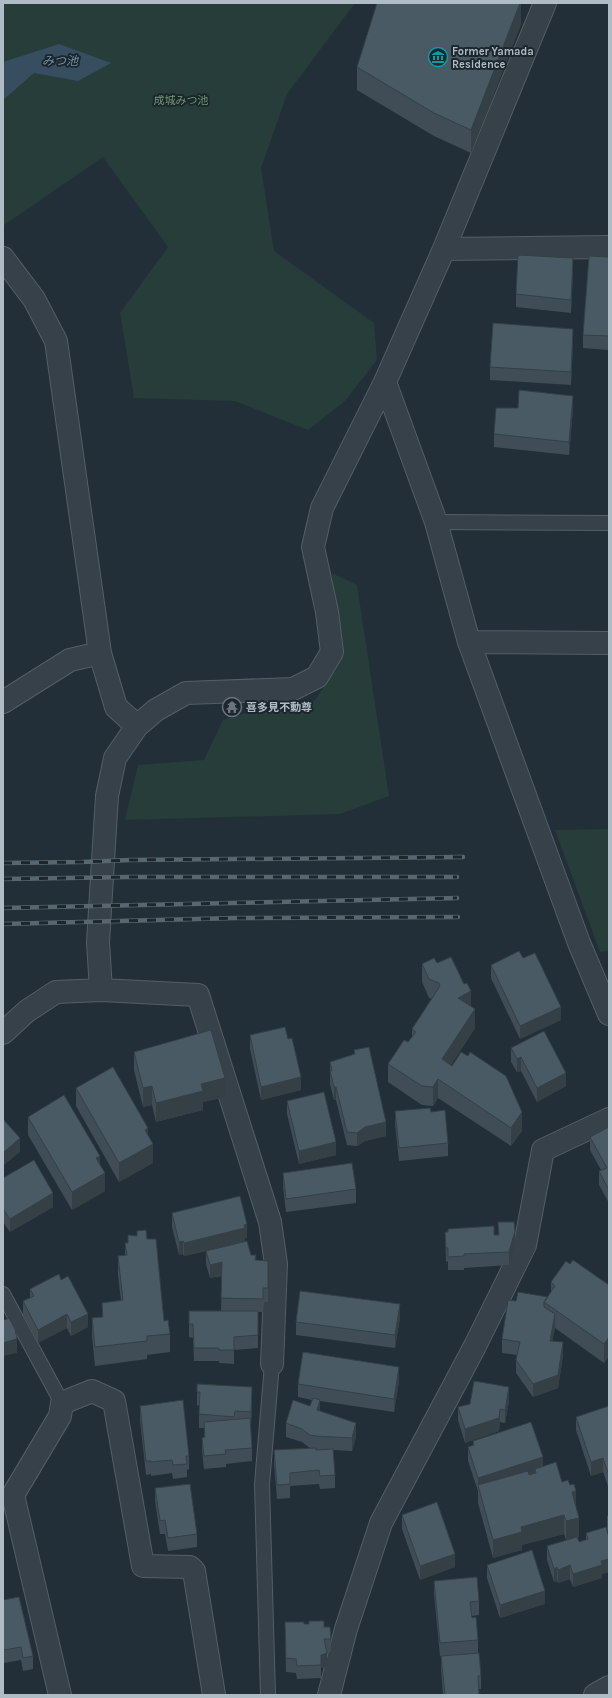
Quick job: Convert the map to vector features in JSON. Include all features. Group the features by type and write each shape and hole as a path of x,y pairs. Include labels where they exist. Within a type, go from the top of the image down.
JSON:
{"street":[{"path":"101,990 98,942 107,796 116,758 137,726 156,710 186,693 293,690 317,677 332,652 326,612 313,547 322,508 385,382 444,249 545,3"},
{"path":"444,249 609,247"},
{"path":"3,258 34,299 56,341 100,653 116,707 137,726"},
{"path":"385,382 436,522 469,642 579,943 609,1014"},
{"path":"469,642 609,643"},
{"path":"3,702 70,660 100,653"},
{"path":"3,1033 27,1011 56,992 101,990 198,996 270,1222 276,1264 272,1364"},
{"path":"329,1695 346,1629 380,1523 475,1346 525,1245 543,1150 609,1119"},
{"path":"60,1695 13,1495 60,1416 62,1403 92,1391 114,1401 143,1566 190,1567 194,1571 214,1695"},
{"path":"595,1695 609,1687"}],"lane":[{"path":"436,522 609,523"},
{"path":"3,1294 62,1403"},
{"path":"268,1695 262,1484 272,1364"}],"green space":[{"name":"成城みつ池","path":"3,3 355,3 287,94 261,168 274,251 374,323 377,360 345,401 308,430 235,401 134,398 120,313 168,247 103,157 3,226"},
{"path":"332,573 357,585 389,796 340,814 125,820 138,765 204,760 223,720 256,710 314,701 339,665"},
{"path":"609,829 609,951 600,952 555,830"}],"water":[{"name":"みつ池","path":"59,44 111,63 78,81 34,73 3,100 3,62"}],"building":[{"name":"Former Yamada Residence","path":"377,3 520,3 471,130 434,113 357,67"},
{"path":"518,255 573,258 571,300 516,294"},
{"path":"589,256 609,257 609,336 583,335"},
{"path":"493,323 573,329 571,372 490,367"},
{"path":"519,390 573,396 569,442 494,434 496,408 518,408"},
{"path":"519,951 523,958 535,953 561,1007 520,1026 491,965"},
{"path":"451,957 464,984 467,983 471,991 458,998 475,1009 442,1059 452,1066 461,1052 468,1056 470,1052 506,1076 522,1112 511,1128 438,1079 433,1087 422,1086 388,1064 404,1040 408,1042 416,1032 412,1029 440,986 439,983 429,979 422,964 434,958 437,963"},
{"path":"285,1027 288,1039 292,1038 301,1077 261,1087 250,1035"},
{"path":"211,1030 225,1078 201,1084 203,1091 156,1103 152,1086 143,1088 134,1052"},
{"path":"544,1031 566,1073 537,1088 521,1057 517,1059 511,1048"},
{"path":"369,1047 386,1122 365,1127 357,1133 347,1132 336,1087 334,1087 330,1071 332,1071 330,1062 355,1054 354,1050"},
{"path":"113,1067 148,1128 145,1130 153,1144 119,1163 76,1088"},
{"path":"324,1092 336,1142 299,1151 287,1101"},
{"path":"64,1095 100,1156 96,1158 105,1173 72,1192 28,1117"},
{"path":"430,1108 431,1112 445,1110 448,1143 399,1148 395,1111"},
{"path":"3,1119 20,1138 3,1153"},
{"path":"609,1127 609,1190 599,1171 607,1168 590,1137"},
{"path":"34,1160 53,1193 10,1219 3,1209 3,1178"},
{"path":"352,1163 356,1189 286,1199 283,1173"},
{"path":"240,1196 247,1224 244,1225 245,1228 184,1243 183,1241 179,1242 172,1213"},
{"path":"498,1222 514,1222 515,1231 509,1252 464,1254 464,1256 448,1257 445,1232 448,1232 448,1229 494,1226 494,1235 499,1235"},
{"path":"146,1230 147,1239 156,1239 164,1321 168,1320 170,1334 147,1336 147,1341 95,1347 92,1318 103,1317 102,1303 123,1300 118,1256 127,1255 125,1243 128,1243 128,1235 137,1236 137,1231"},
{"path":"247,1241 251,1255 256,1255 255,1260 268,1261 268,1288 263,1288 263,1299 221,1298 222,1262 210,1265 206,1251"},
{"path":"573,1260 609,1285 609,1337 604,1344 544,1302 555,1286 551,1282 566,1261 570,1264"},
{"path":"59,1274 61,1280 68,1276 88,1314 71,1322 67,1314 38,1330 23,1301 34,1296 30,1289"},
{"path":"300,1291 400,1304 395,1335 296,1322"},
{"path":"518,1292 548,1297 544,1302 544,1307 555,1314 550,1341 563,1342 558,1375 533,1384 516,1360 520,1342 502,1339 508,1300 516,1301"},
{"path":"189,1311 258,1311 258,1335 234,1337 234,1350 219,1350 219,1348 194,1348 193,1324 189,1324"},
{"path":"3,1316 4,1320 9,1318 15,1329 17,1339 3,1343"},
{"path":"303,1352 399,1367 394,1399 298,1384"},
{"path":"474,1381 509,1387 505,1410 500,1409 499,1418 465,1429 458,1407 470,1404"},
{"path":"197,1384 252,1387 251,1412 235,1411 234,1417 199,1414 200,1392 197,1392"},
{"path":"313,1398 320,1400 317,1410 356,1423 352,1438 310,1435 302,1429 286,1423 293,1400 310,1406"},
{"path":"183,1400 189,1456 186,1456 187,1464 173,1465 172,1460 146,1461 140,1406"},
{"path":"609,1406 608,1473 603,1458 591,1462 576,1417"},
{"path":"250,1418 252,1448 225,1450 226,1454 204,1456 202,1438 205,1437 204,1422"},
{"path":"531,1422 543,1457 478,1478 468,1447 474,1445 473,1441"},
{"path":"316,1448 316,1450 333,1449 335,1475 320,1476 319,1470 290,1473 290,1484 277,1485 274,1450"},
{"path":"556,1462 562,1482 568,1480 570,1485 574,1484 576,1491 572,1492 579,1518 566,1521 564,1515 521,1527 522,1532 493,1540 478,1485 528,1471 529,1475 536,1473 535,1469"},
{"path":"190,1484 197,1534 168,1538 165,1520 160,1521 155,1488"},
{"path":"437,1502 455,1554 420,1566 402,1515"},
{"path":"606,1527 609,1538 609,1559 601,1561 602,1565 573,1574 570,1565 558,1570 557,1567 554,1569 547,1546 577,1537 579,1542 588,1539 586,1533"},
{"path":"532,1550 545,1591 500,1605 487,1565"},
{"path":"477,1577 479,1601 470,1602 472,1618 476,1617 478,1640 440,1643 434,1581"},
{"path":"19,1597 33,1656 23,1658 21,1647 4,1650 3,1646 3,1600"},
{"path":"309,1621 324,1621 324,1627 330,1627 331,1639 324,1639 327,1653 321,1655 321,1665 297,1666 296,1659 286,1658 285,1622 304,1622 304,1624 309,1624"},
{"path":"479,1653 481,1676 478,1676 479,1695 445,1695 441,1656"}],"railway":[{"path":"3,863 130,860 463,857"},
{"path":"3,879 130,877 457,877"},
{"path":"3,908 457,898"},
{"path":"3,924 236,918 458,917"}],"place":[{"name":"Former Yamada Residence","path":"438,57"},
{"name":"喜多見不動尊","path":"232,707"}]}
